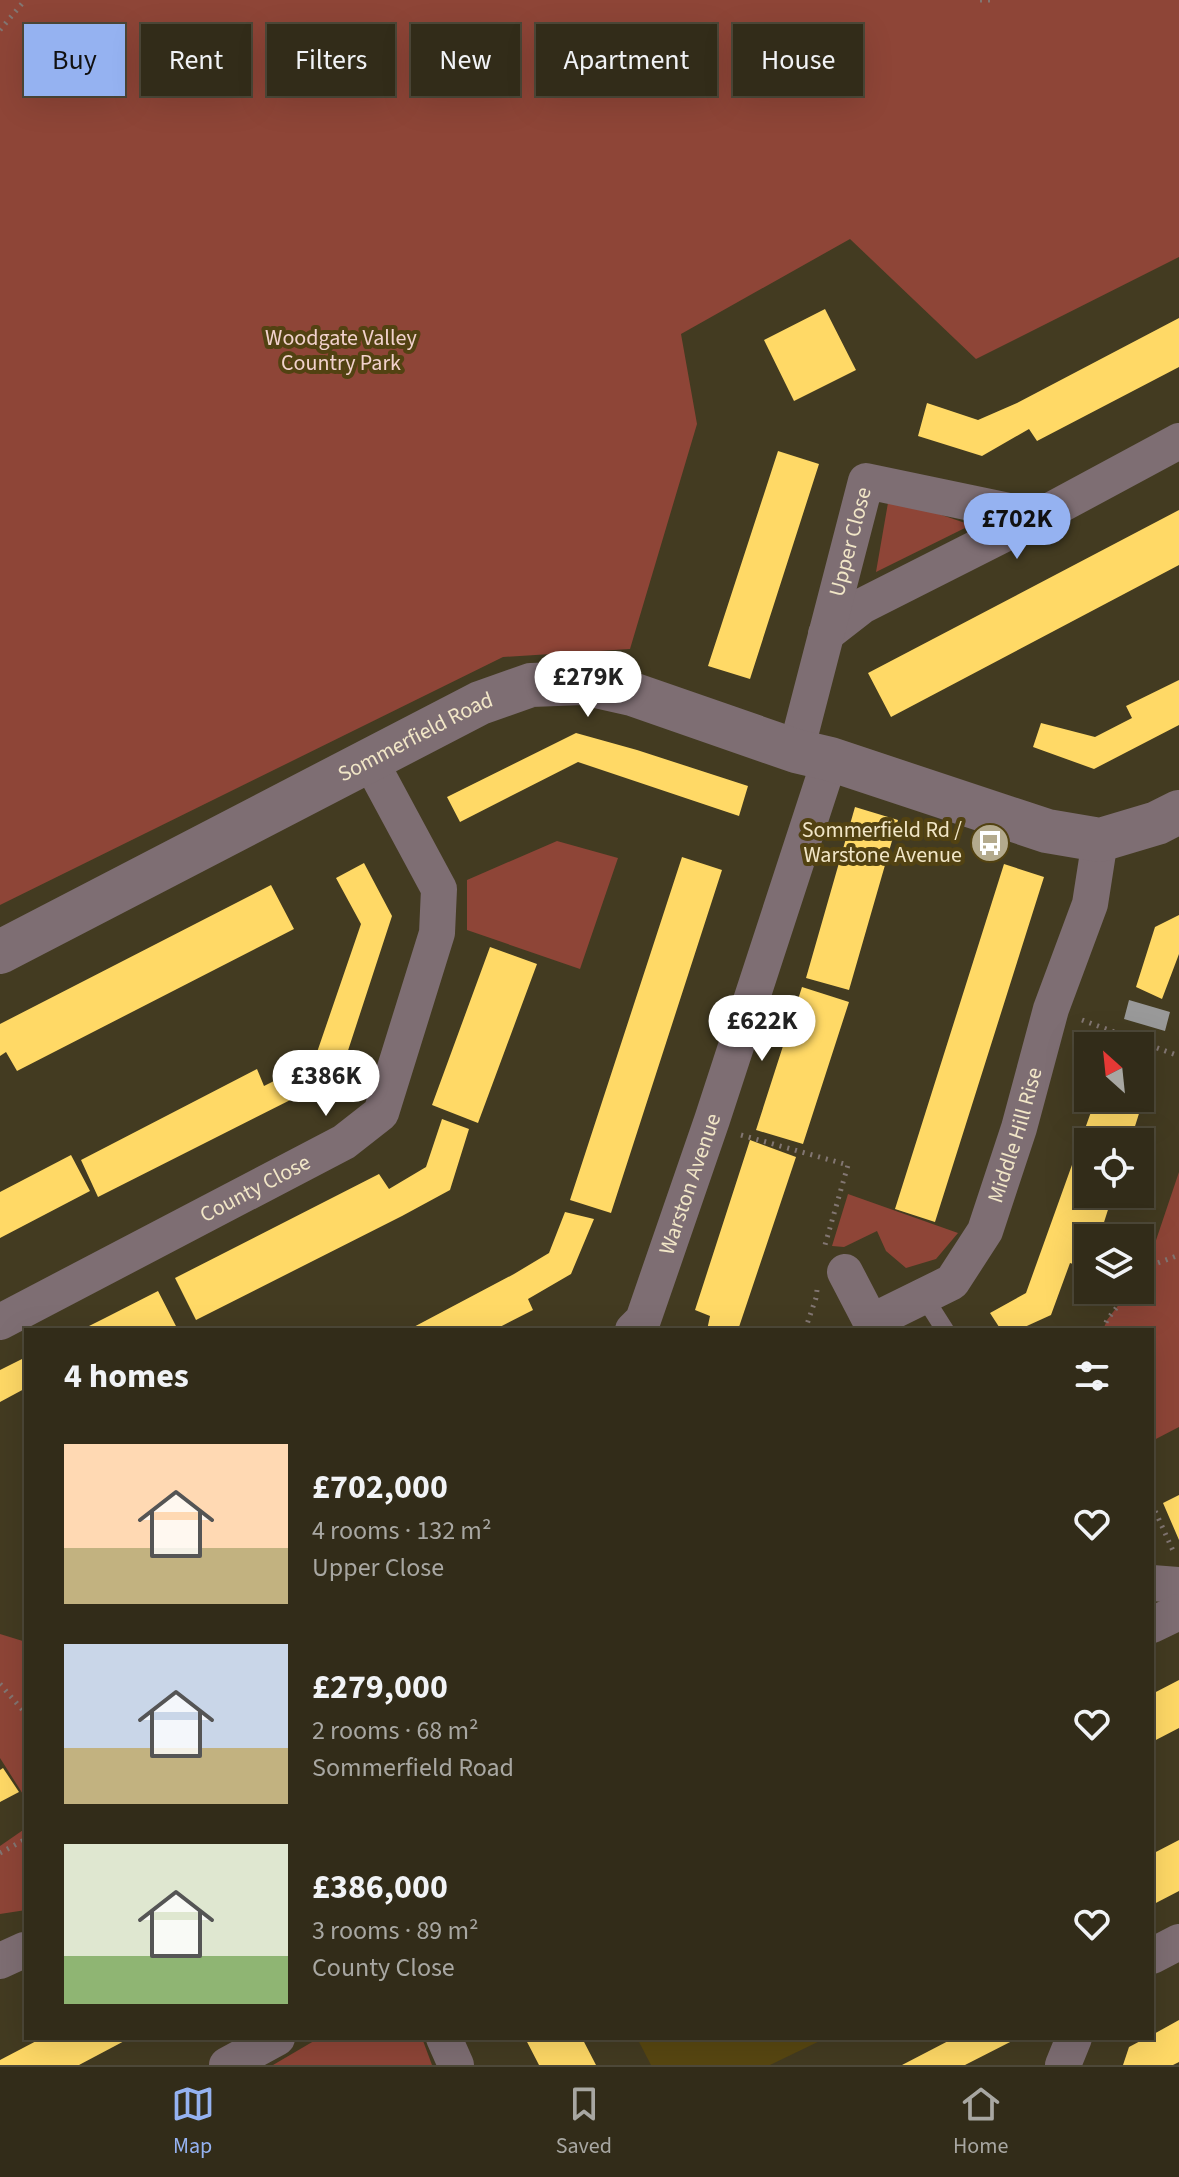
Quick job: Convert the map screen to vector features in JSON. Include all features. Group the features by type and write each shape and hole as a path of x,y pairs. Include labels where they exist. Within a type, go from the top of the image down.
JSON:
{"street":[{"name":"Upper Close","path":"826,634 862,606 1179,441"},
{"name":"Upper Close","path":"813,755 826,634 866,481 1038,517"},
{"name":"Sommerfield Road","path":"0,952 369,759 493,698 531,685 583,683 632,694 1047,831 1100,840 1157,823 1179,812"},
{"name":"Warston Avenue","path":"635,1328 643,1320 712,1120 813,755"},
{"name":"County Close","path":"0,1322 344,1142 381,1113 437,933 439,889 369,759"},
{"name":"Middle Hill Rise","path":"832,1271 871,1322 952,1282 985,1231 1019,1128 1051,1009 1090,904 1100,840"},
{"path":"1154,1583 1179,1585"},
{"path":"1154,1624 1179,1612"},
{"path":"1154,1955 1179,1942"},
{"path":"227,2065 273,2040"},
{"path":"445,2040 456,2065"},
{"path":"1063,2065 1073,2040"}],"lane":[{"path":"924,1297 944,1328"}],"path":[{"path":"0,30 25,0"},
{"path":"980,0 993,0"},
{"path":"1051,1009 1179,1056"},
{"path":"712,1120 732,1132 848,1165 832,1271 816,1298 806,1328"},
{"path":"1154,1264 1179,1255"},
{"path":"1104,1328 1119,1304"},
{"path":"1154,1508 1179,1564"},
{"path":"0,1684 24,1712"},
{"path":"0,1853 24,1840"}],"shaded area":[{"path":"638,2040 822,2040 770,2065 651,2065"}],"green space":[{"name":"Woodgate Valley Country Park","path":"0,0 1179,0 1179,257 976,359 850,239 681,334 697,424 630,649 503,657 0,905"},
{"path":"889,497 971,525 876,572"},
{"path":"557,841 618,858 580,969 467,930 467,880"},
{"path":"1179,1172 1179,1427 1154,1440 1154,1328 1104,1328 1119,1304 1154,1304 1154,1246"},
{"path":"848,1194 958,1233 936,1259 906,1268 886,1251 877,1231 844,1247 832,1246"},
{"path":"0,1634 24,1641 24,1796 0,1758"},
{"path":"24,1829 24,1910 0,1914 0,1846"},
{"path":"316,2040 423,2040 432,2065 273,2065"}],"building: Homes":[{"path":"825,309 856,370 794,401 764,340"},
{"path":"1179,318 1179,367 1037,441 1029,429 982,456 918,436 927,403 978,420 1017,403"},
{"path":"778,451 819,464 750,679 708,666"},
{"path":"1179,510 1179,565 891,717 868,673"},
{"path":"1179,680 1179,725 1094,769 1033,747 1041,723 1095,737 1132,718 1126,706"},
{"path":"576,733 748,786 739,816 578,762 460,822 447,797"},
{"path":"855,807 898,820 849,990 806,978"},
{"path":"682,857 722,870 611,1213 570,1200"},
{"path":"364,863 392,916 340,1075 98,1197 81,1160 257,1069 264,1086 314,1061 361,924 336,878"},
{"path":"1004,864 1044,877 935,1222 895,1209"},
{"path":"271,885 294,929 17,1071 6,1052 0,1056 0,1024"},
{"path":"1179,915 1179,954 1162,999 1136,987 1155,927"},
{"path":"490,947 537,964 478,1123 432,1105"},
{"path":"802,987 849,1002 803,1144 756,1130"},
{"path":"1091,1112 1140,1112 1134,1128 1085,1128"},
{"path":"442,1119 469,1129 450,1190 196,1320 175,1278 379,1174 389,1189 426,1167"},
{"path":"750,1140 796,1157 739,1328 707,1328 710,1316 695,1310"},
{"path":"71,1155 90,1191 0,1238 0,1192"},
{"path":"1074,1159 1074,1208 1109,1208 1103,1224 1074,1224 1074,1264 1070,1263 1051,1315 1022,1328 1000,1328 990,1313 1026,1293"},
{"path":"565,1212 594,1219 571,1274 528,1299 533,1310 498,1328 412,1328 514,1274 549,1253"},
{"path":"158,1291 177,1328 85,1328"},
{"path":"24,1358 24,1389 0,1402 0,1370"},
{"path":"1179,1495 1179,1540 1163,1503"},
{"path":"1179,1680 1179,1728 1154,1741 1154,1693"},
{"path":"3,1768 19,1792 0,1802 0,1770"},
{"path":"1179,1840 1179,1891 1154,1904 1154,1853"},
{"path":"1179,2020 1179,2062 1173,2065 1123,2065 1129,2047 1142,2040 1154,2040 1154,2034"},
{"path":"38,2040 126,2040 79,2065 0,2065 0,2060"},
{"path":"526,2040 583,2040 596,2065 539,2065"},
{"path":"950,2040 1014,2040 965,2065 902,2065"}],"building: Industry":[{"path":"1129,1000 1170,1012 1165,1031 1124,1019"}],"place":[{"name":"Sommerfield Rd / Warstone Avenue","path":"990,843"}]}
